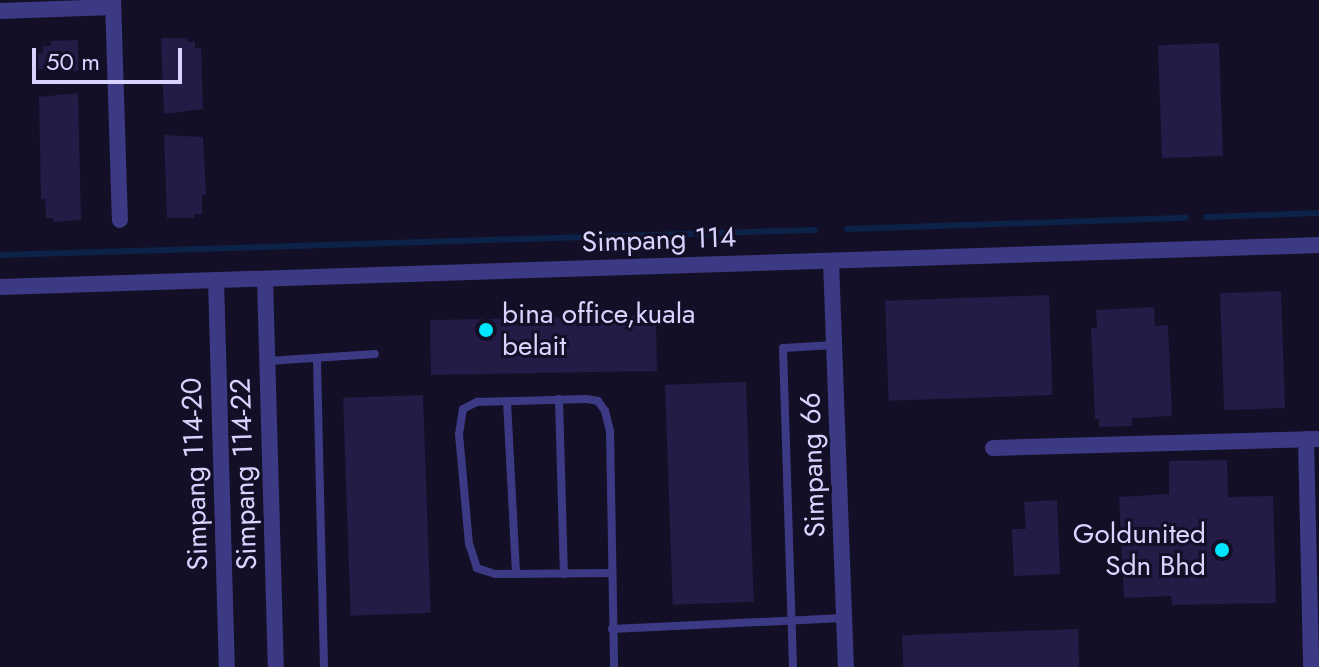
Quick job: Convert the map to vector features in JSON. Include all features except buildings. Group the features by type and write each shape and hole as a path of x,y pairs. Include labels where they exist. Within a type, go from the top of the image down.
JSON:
{"street":[{"path":"0,11 113,4 120,220"},
{"name":"Simpang 114","path":"0,287 1319,245"},
{"name":"Simpang 66","path":"831,261 846,667"},
{"name":"Simpang 114-22","path":"265,279 276,667"},
{"name":"Simpang 114-20","path":"216,280 227,667"},
{"path":"993,448 1313,439 1315,625 1311,667"}],"lane":[{"path":"793,667 783,348 835,345"},
{"path":"266,361 375,354"},
{"path":"317,360 324,667"},
{"path":"559,399 564,574"},
{"path":"610,573 495,574 477,568 469,544 459,434 463,409 477,402 559,399 598,401 605,411 610,431 610,573 614,667"},
{"path":"507,401 516,574"},
{"path":"612,629 844,618"}],"waterway":[{"path":"1206,217 1319,213"},
{"path":"847,229 1186,218"},
{"path":"0,255 815,230"}],"place":[{"name":"bina office,kuala belait","path":"486,330"},
{"name":"Goldunited Sdn Bhd","path":"1222,550"}]}
